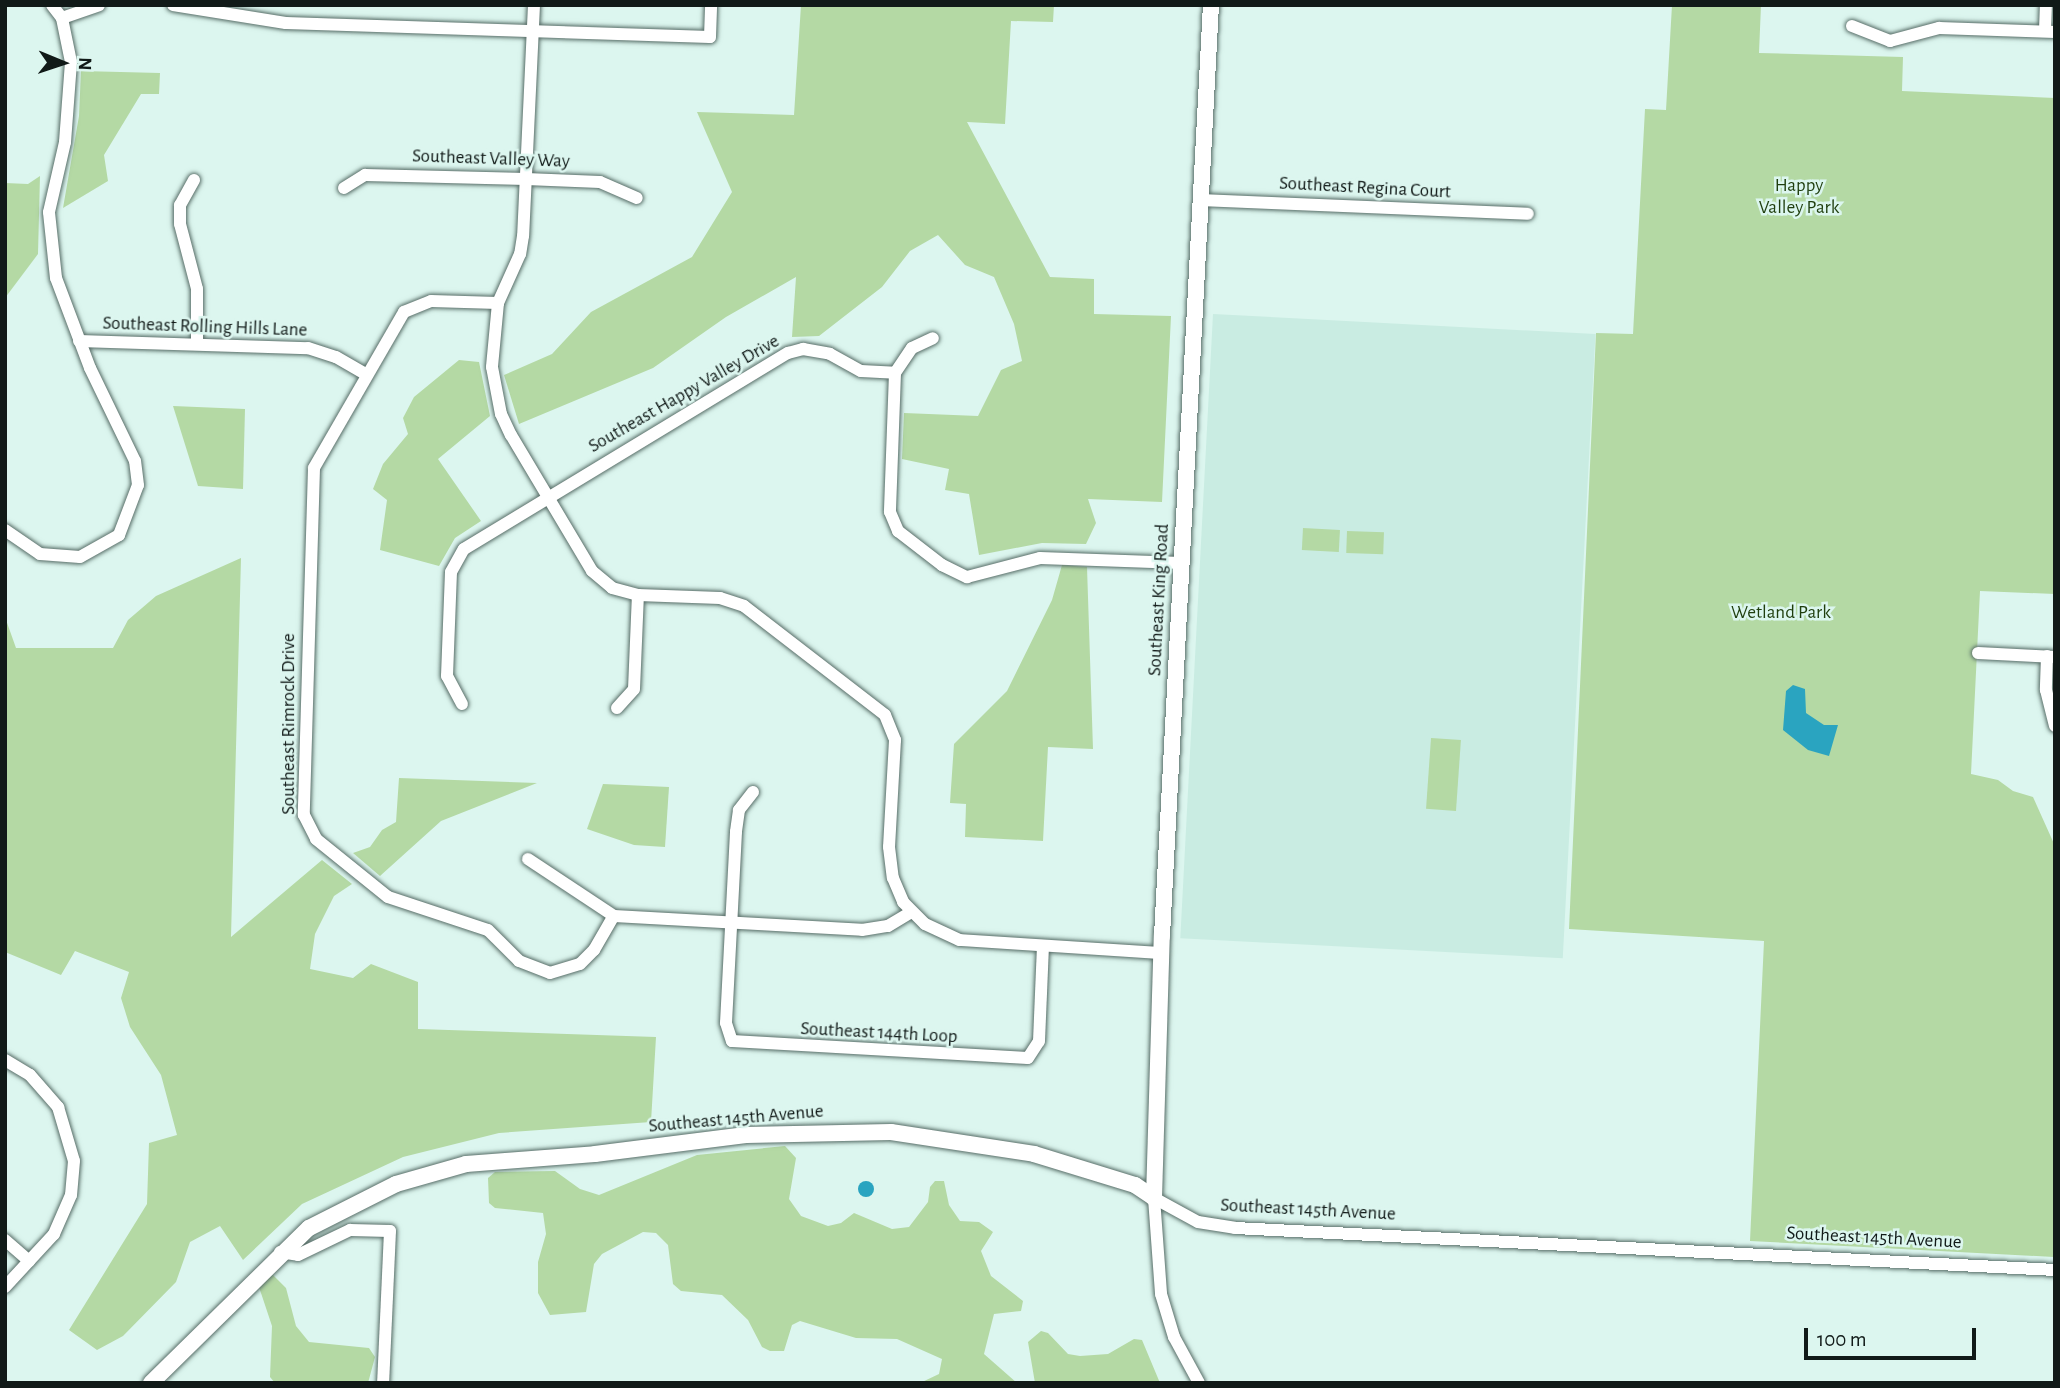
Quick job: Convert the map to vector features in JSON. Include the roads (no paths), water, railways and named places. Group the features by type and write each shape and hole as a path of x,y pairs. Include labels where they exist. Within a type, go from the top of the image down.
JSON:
{"main road":[{"name":"Southeast King Road","path":"1154,1198 1162,953 1211,5"},
{"name":"Southeast 145th Avenue","path":"151,1383 280,1252 339,1210 441,1169 765,1134 883,1132 984,1143 1099,1172 1135,1185 1154,1198"}],"street":[{"path":"5,530 40,554 80,557 109,543 127,525 137,498 135,461 79,341 56,278 49,212 69,112 71,62 62,18 52,5"},
{"path":"62,18 99,5"},
{"path":"173,5 286,23 710,37 711,5"},
{"path":"534,5 520,254 498,303 492,367 501,414 547,497 601,582 638,595 720,598 744,606 885,715 895,740 890,862 898,890 911,912 942,934 960,940 1162,953"},
{"path":"1852,26 1890,41 1939,28 2050,32 2046,5"},
{"name":"Southeast Valley Way","path":"344,188 365,175 526,179 600,182 637,198"},
{"path":"194,180 180,205 180,224 197,289 197,344"},
{"name":"Southeast Regina Court","path":"1200,200 1528,214"},
{"name":"Southeast Rimrock Drive","path":"498,303 431,301 412,307 394,323 324,446 312,480 304,815 309,828 336,857 388,897 488,930 532,969 550,973 580,964 594,950 614,916"},
{"path":"933,338 912,348 895,373 890,512 898,531 922,552 968,577 1040,558 1181,563"},
{"name":"Southeast Rolling Hills Lane","path":"79,341 309,348 336,357 365,374"},
{"name":"Southeast Happy Valley Drive","path":"462,704 447,676 449,586 455,561 475,540 788,353 817,349 861,371 895,373"},
{"path":"617,708 634,689 638,595"},
{"path":"1978,653 2051,657 2046,690 2055,726"},
{"path":"731,922 739,810 753,792"},
{"path":"528,859 614,916 875,930 911,912"},
{"name":"Southeast 144th Loop","path":"731,922 727,1034 732,1041 746,1044 1028,1058 1039,1041 1044,946"},
{"path":"5,1060 30,1074 58,1107 75,1161 67,1208 54,1234 5,1287"},
{"path":"1154,1198 1161,1294 1174,1337 1199,1383"},
{"name":"Southeast 145th Avenue","path":"1154,1198 1198,1222 1235,1228 2055,1270"},
{"path":"280,1252 298,1255 351,1230 390,1231 383,1383"},
{"path":"5,1240 29,1261"}],"water":[{"path":"1793,685 1805,689 1806,713 1824,725 1838,725 1829,756 1808,750 1783,730 1786,691"},
{"path":"866,1181 874,1189 866,1197 858,1189"}],"park label":[{"name":"Happy Valley Park","path":"1799,197"},
{"name":"Wetland Park","path":"1781,613"}]}
